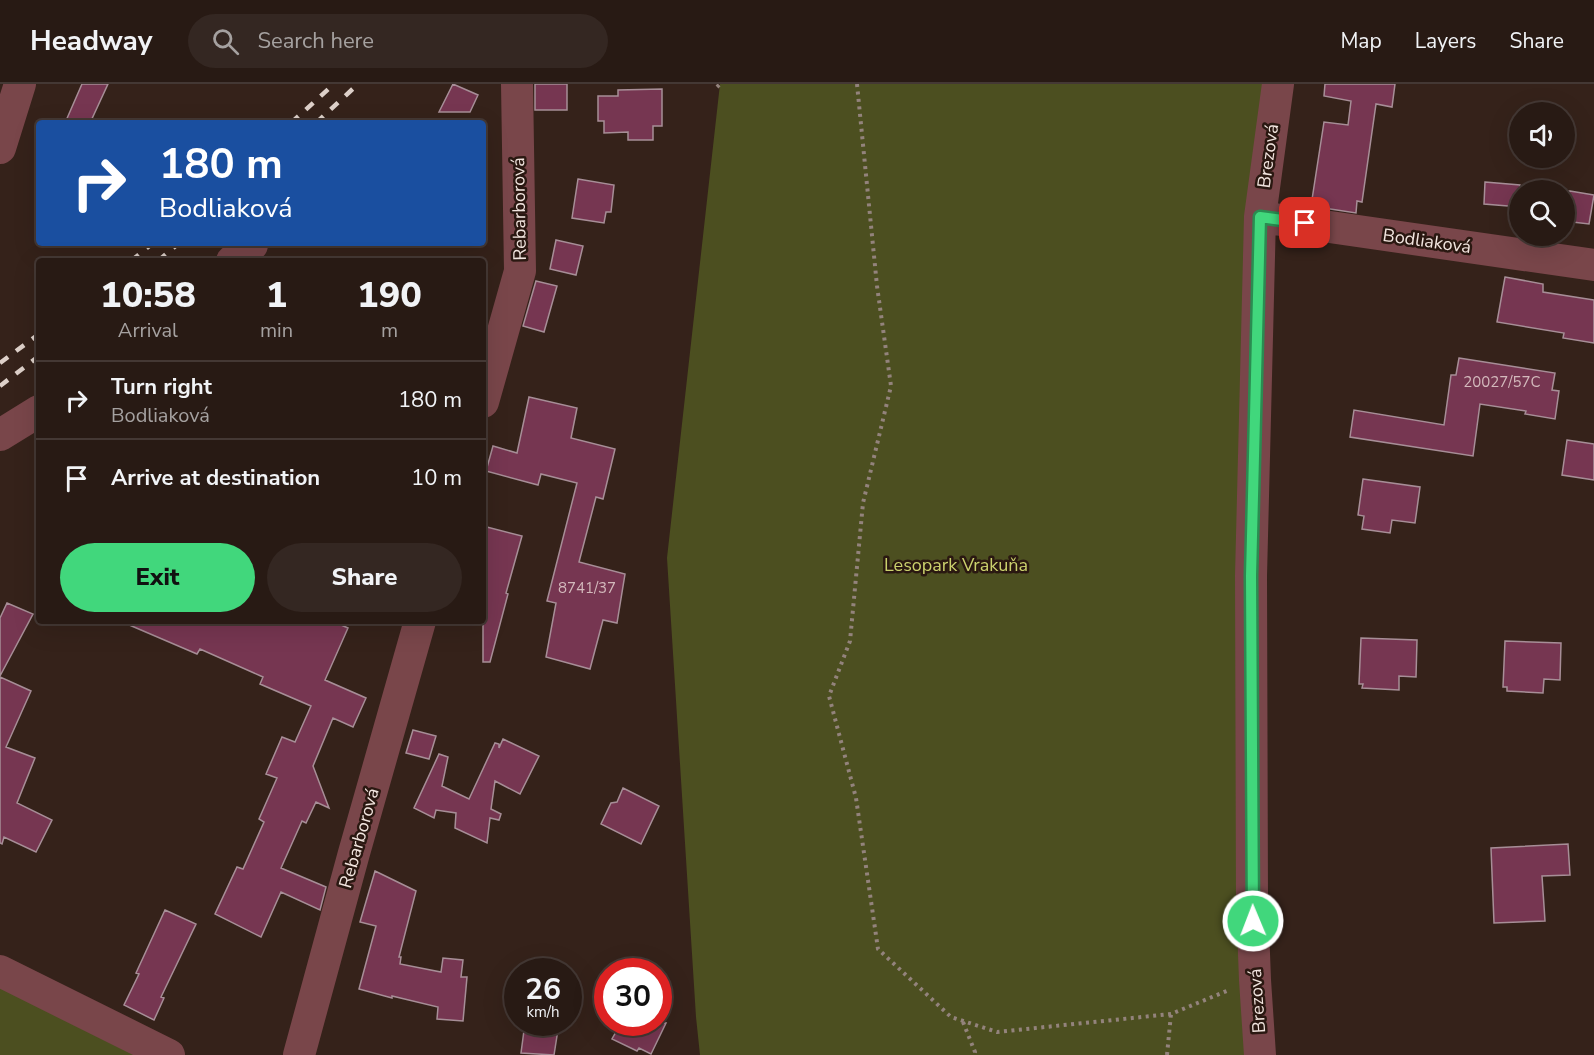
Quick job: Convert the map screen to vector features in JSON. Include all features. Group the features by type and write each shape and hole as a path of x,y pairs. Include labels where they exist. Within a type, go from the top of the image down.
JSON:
{"street":[{"path":"0,148 20,84"},
{"name":"Rebarborová","path":"486,391 520,271 517,84"},
{"name":"Brezová","path":"1260,1055 1252,890 1251,576 1260,217 1278,84"},
{"name":"Bodliaková","path":"1260,217 1594,265"},
{"path":"0,435 36,413"},
{"name":"Rebarborová","path":"299,1055 419,624"},
{"path":"0,971 169,1055"}],"path":[{"path":"857,84 877,286 891,386 863,503 850,641 829,696 856,798 878,948 951,1017 997,1032 1171,1014 1255,980"},
{"path":"1167,1055 1171,1014"},
{"path":"963,1021 975,1052 974,1055"}],"green space":[{"name":"Lesopark Vrakuňa","path":"720,84 1267,84 1252,1055 700,1055 667,558"},
{"path":"0,987 141,1055 0,1055"}],"building":[{"path":"82,84 108,84 91,120 66,120"},
{"path":"453,84 478,95 470,112 439,112"},
{"path":"535,84 567,84 567,110 535,110"},
{"path":"1325,84 1395,84 1392,107 1376,104 1362,202 1357,201 1356,213 1311,206 1324,122 1348,125 1351,101 1324,96"},
{"path":"662,89 662,126 653,126 653,140 628,140 628,132 604,133 604,121 598,121 598,96 618,96 618,90"},
{"path":"578,179 614,185 611,212 606,212 604,223 572,218"},
{"path":"1485,182 1509,184 1509,206 1484,204"},
{"path":"1575,192 1594,195 1589,224 1575,222"},
{"path":"556,240 583,246 576,275 550,269"},
{"path":"1505,277 1543,284 1543,292 1594,300 1594,343 1563,338 1564,333 1497,322"},
{"path":"536,281 557,286 544,332 523,326"},
{"path":"1459,358 1555,373 1552,390 1559,391 1555,419 1525,414 1526,411 1480,404 1473,456 1350,437 1354,410 1444,425 1451,375 1456,375"},
{"path":"529,397 577,408 571,438 615,449 603,499 596,497 579,562 625,574 617,623 603,620 590,669 546,657 556,603 547,601 577,483 541,474 538,485 486,471 493,446 517,453"},
{"path":"1567,440 1594,444 1594,480 1562,475"},
{"path":"1363,479 1420,487 1415,523 1392,520 1390,533 1362,529 1364,516 1358,515"},
{"path":"486,527 522,536 490,662 483,662 483,624 486,624"},
{"path":"7,603 33,614 0,676 0,618"},
{"path":"127,624 339,624 348,628 325,680 366,698 353,727 333,718 313,766 329,808 316,802 306,823 302,821 281,868 326,887 320,910 281,892 261,937 215,914 237,867 243,869 264,822 259,819 277,778 266,774 282,737 295,742 311,706 260,684 263,677 200,649 197,654"},
{"path":"1361,638 1417,640 1416,677 1399,676 1399,690 1362,688 1363,684 1359,684"},
{"path":"1505,641 1561,643 1560,680 1544,679 1543,693 1507,691 1507,687 1503,687"},
{"path":"0,677 31,691 6,747 35,758 17,803 52,820 36,852 4,837 2,844 0,843"},
{"path":"413,730 436,736 429,759 406,753"},
{"path":"503,739 539,756 520,794 495,781 491,809 501,814 499,820 490,818 487,843 455,828 456,813 436,810 434,818 414,808 439,754 448,757 442,786 469,799 495,743 499,744 499,748"},
{"path":"623,788 659,806 641,844 601,824 611,803 617,802"},
{"path":"1568,844 1570,875 1542,876 1545,921 1494,923 1491,848"},
{"path":"375,871 416,891 399,957 401,957 400,964 441,972 443,958 463,960 461,977 467,977 463,1021 437,1019 438,1007 359,989 376,926 360,922"},
{"path":"165,910 196,924 161,997 164,998 154,1020 124,1005"},
{"path":"523,1036 557,1036 554,1055 521,1053"},
{"path":"614,1036 660,1036 651,1054 639,1048 637,1051 612,1039"}],"railway":[{"path":"294,120 334,84"},
{"path":"319,120 358,84"},
{"path":"135,258 149,246"},
{"path":"162,258 176,246"},
{"path":"0,363 36,336"},
{"path":"0,386 36,358"}],"route":[{"path":"1253,921 1251,576 1260,217 1305,223"}]}
